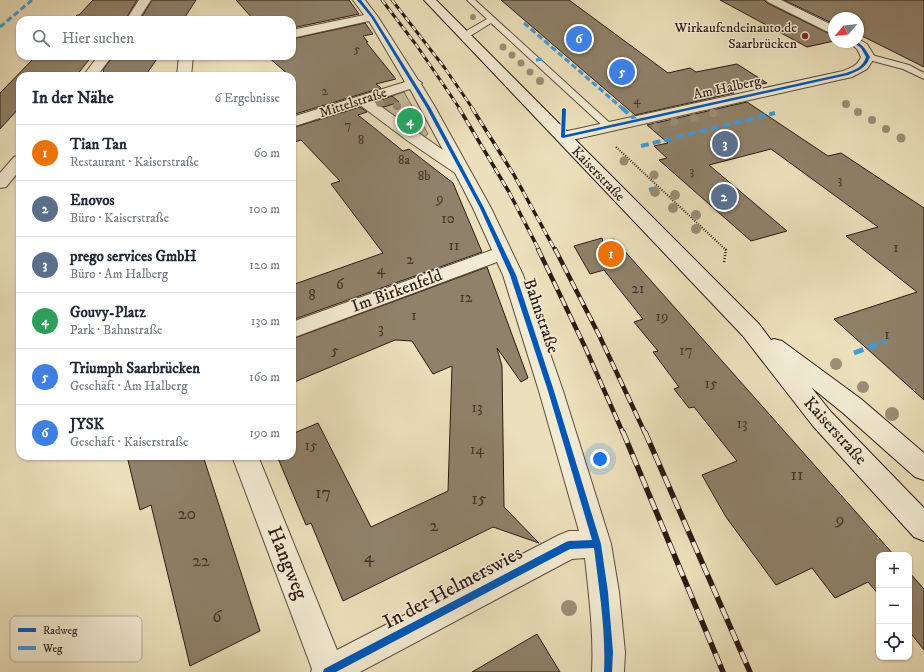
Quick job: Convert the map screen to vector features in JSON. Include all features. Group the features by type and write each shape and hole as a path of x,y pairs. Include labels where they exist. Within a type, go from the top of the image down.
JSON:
{"street":[{"path":"135,16 145,0"},
{"name":"Bahnstraße","path":"359,0 372,17 415,83 464,171 513,275 551,391 597,544 604,592 609,652 608,672"},
{"name":"Kaiserstraße","path":"430,0 751,330 822,419 924,528"},
{"path":"772,0 828,28"},
{"path":"296,33 372,17"},
{"path":"862,48 868,57"},
{"name":"Am Halberg","path":"563,138 608,126 848,74 864,66 868,57"},
{"path":"93,72 102,60"},
{"path":"184,72 186,60"},
{"name":"Mittelstraße","path":"296,121 415,83"},
{"path":"364,100 414,138 464,171"},
{"path":"0,183 16,165"},
{"name":"Im Birkenfeld","path":"296,329 503,253"},
{"name":"Kaiserstraße","path":"751,330 852,406 924,469"},
{"name":"Hangweg","path":"247,460 328,671"},
{"name":"In der Helmerswies","path":"328,671 569,545 597,544"}],"lane":[{"path":"471,0 608,126"},
{"path":"464,36 492,19"},
{"path":"868,57 906,67 924,76"}],"path":[{"path":"616,146 726,250 724,262"}],"shaded area":[{"path":"404,92 428,134 424,137 418,137 377,104 378,101"}],"building":[{"path":"93,0 137,0 127,16 76,16 79,15"},
{"path":"152,0 196,0 186,16 142,16"},
{"path":"236,0 349,0 359,14 296,27 296,16 250,16"},
{"path":"501,0 569,0 668,73 690,68 696,72 737,64 767,83 731,91 734,93 635,115"},
{"path":"720,0 764,0 767,3 828,33 828,42 807,47"},
{"path":"784,0 924,0 924,67 864,37 864,12 828,12 828,21"},
{"path":"365,23 373,34 363,36 368,42 366,42 396,79 376,84 381,88 296,114 296,72 285,72 272,60 296,60 296,38"},
{"path":"32,60 89,60 79,72 20,72"},
{"path":"110,60 156,60 148,72 104,72 103,70"},
{"path":"16,77 16,111 0,129 0,93"},
{"path":"392,96 399,102 384,107 376,102"},
{"path":"747,102 828,156 841,153 924,208 924,400 834,319 917,292 846,236 878,227 771,149 709,165 787,231 751,241 659,160 667,158 654,146 668,143 647,125"},
{"path":"360,107 367,112 358,115 403,151 409,149 453,183 482,252 296,319 296,284 383,253 331,184 340,181 301,140 296,142 296,127"},
{"path":"602,238 603,242 614,239 891,552 876,552 876,591 868,582 835,598 812,568 776,585 726,517 702,475 737,461 694,407 689,408 674,389 679,387 653,352 658,351 634,322 643,319 604,270 590,274 574,246"},
{"path":"487,267 528,378 521,382 497,348 502,366 504,507 539,543 493,527 343,601 311,523 306,525 279,460 296,460 296,432 318,423 371,527 448,491 452,366 433,374 412,341 395,340 296,381 296,338"},
{"path":"128,460 204,460 260,631 190,666 151,505 140,510"},
{"path":"912,575 924,589 924,650 912,635"},
{"path":"537,634 560,672 472,672"}],"railway":[{"path":"382,0 417,46 460,109"},
{"path":"392,0 444,67 473,109"},
{"path":"459,108 509,192 539,250"},
{"path":"472,108 514,175 555,250"},
{"path":"538,249 585,347 623,433"},
{"path":"555,249 599,335 645,433"},
{"path":"623,432 723,672"},
{"path":"645,432 750,672"}],"marked path":[{"path":"0,27 32,0"},
{"path":"524,23 636,120"},
{"path":"536,60 543,59"},
{"path":"641,146 775,113"},
{"path":"649,190 660,187"},
{"path":"854,353 886,341"}],"cycle path":[{"path":"359,0 372,17 428,107 482,208 513,275 551,391 597,544 604,592 609,652 608,672"},
{"path":"564,109 563,137 847,74 857,70 867,61 868,57 863,48"},
{"path":"327,672 569,545 597,544"}],"place":[{"name":"Wirkaufendeinauto.de Saarbrücken","path":"805,36"},
{"name":"JYSK","path":"579,39"},
{"name":"Triumph Saarbrücken","path":"622,72"},
{"name":"Gouvy-Platz","path":"410,121"},
{"name":"prego services GmbH","path":"725,144"},
{"name":"Enovos","path":"724,197"},
{"name":"Tian Tan","path":"611,254"}]}
